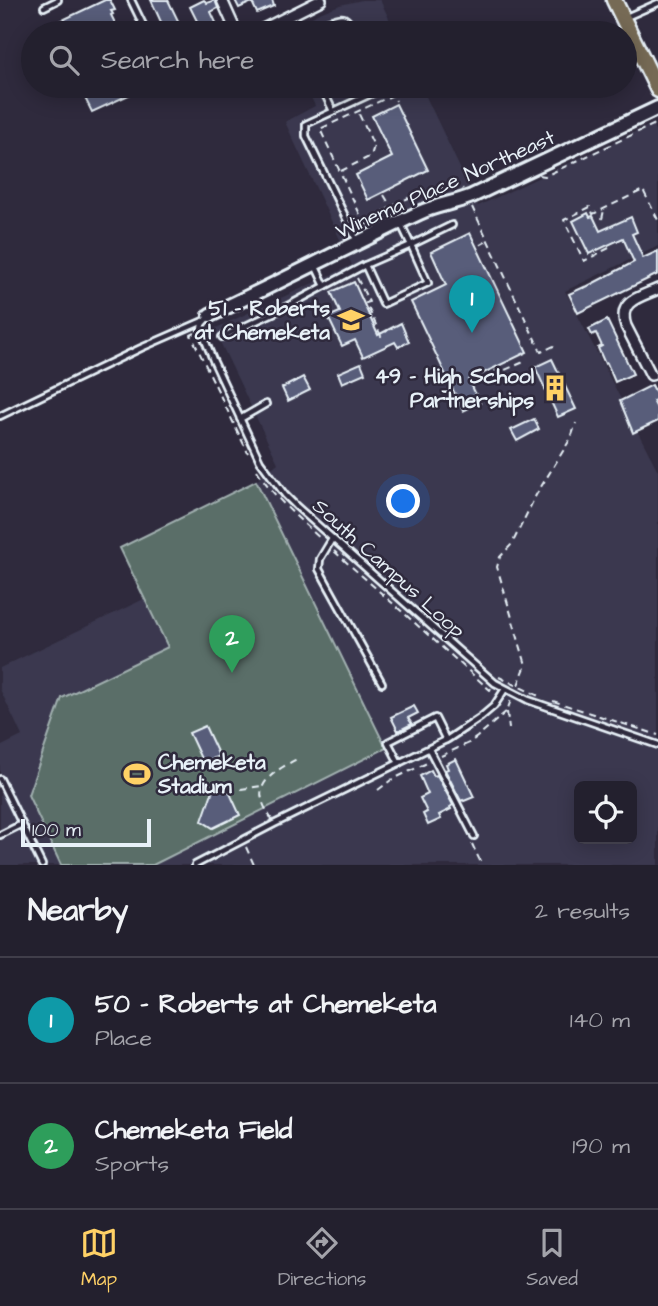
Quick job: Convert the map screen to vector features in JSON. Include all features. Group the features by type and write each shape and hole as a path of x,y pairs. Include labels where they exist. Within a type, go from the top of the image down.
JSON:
{"main road":[{"path":"614,0 625,21"},
{"path":"637,45 657,84"}],"street":[{"path":"222,0 232,21"},
{"path":"279,21 321,0"},
{"name":"Winema Place Northeast","path":"207,317 315,264 360,236 429,208 473,201 658,108"},
{"path":"651,375 623,317 630,302 658,289"}],"lane":[{"path":"44,7 58,0"},
{"path":"131,0 141,21"},
{"path":"623,18 658,2"},
{"path":"331,21 344,18 347,21"},
{"path":"327,98 333,111"},
{"path":"360,236 306,136 306,124 362,98"},
{"path":"365,265 383,304 428,283 400,222"},
{"path":"222,337 365,265 452,225"},
{"path":"315,264 325,286"},
{"path":"201,330 207,317"},
{"path":"0,416 207,317"},
{"name":"South Campus Loop","path":"201,330 260,461 278,487 296,506 505,689 528,700 658,746"},
{"path":"240,419 266,404"},
{"path":"332,538 320,559 319,569 382,683"},
{"path":"195,865 242,839 446,740 481,718 494,706 505,689"},
{"path":"399,763 388,742 435,718 446,740"},
{"path":"429,749 471,837"},
{"path":"0,779 42,865"},
{"path":"0,835 22,824"}],"path":[{"path":"366,226 320,129 386,98"},
{"path":"394,98 396,102"},
{"path":"340,171 371,156 374,146 357,111"},
{"path":"538,175 545,176 655,124"},
{"path":"360,162 362,167"},
{"path":"360,236 366,226 390,206 431,191 461,187 473,201 471,206 541,352 556,345"},
{"path":"609,248 583,261 564,220 590,207 593,214 643,190 658,220"},
{"path":"384,195 390,206"},
{"path":"602,219 604,209"},
{"path":"480,245 488,241"},
{"path":"354,271 381,336 388,330"},
{"path":"201,330 191,335 251,459"},
{"path":"516,360 518,365"},
{"path":"495,370 498,373 526,360"},
{"path":"512,362 514,366"},
{"path":"379,790 391,780 469,743 507,710 526,666 497,567 500,557 512,544 536,495 571,438 576,423"},
{"path":"256,467 287,509 490,690 499,677 542,697"},
{"path":"555,702 658,735"},
{"path":"507,710 509,729"},
{"path":"274,824 261,797 262,786 279,768 297,759"},
{"path":"241,789 262,786"},
{"path":"471,837 482,865"},
{"path":"242,839 254,865"}],"shaded area":[{"path":"362,0 380,0 390,21 306,21 340,5"},
{"path":"311,98 427,98 478,206 652,124 658,137 658,246 565,291 658,471 658,865 0,865 0,747 22,736 0,689 0,668 144,599 120,548 256,481 278,463 214,329 352,265 285,122 315,106"}],"green space":[{"path":"256,481 386,748 153,865 61,865 28,795 62,698 168,647 120,548"}],"building":[{"path":"105,0 110,0 115,10 111,11 114,21 60,21"},
{"path":"151,0 168,0 178,21 161,21"},
{"path":"204,0 207,3 215,0 218,8 211,12 215,21 197,21 190,7"},
{"path":"235,0 272,0 274,6 257,13 252,2 239,8"},
{"path":"85,98 122,98 92,112"},
{"path":"396,104 428,170 368,200 356,175 392,157 372,116"},
{"path":"588,213 590,217 593,216 600,231 631,217 637,232 632,234 643,258 658,251 658,274 578,313 569,294 634,262 623,238 589,254 573,221"},
{"path":"470,233 527,352 469,380 480,403 463,411 411,302 446,285 431,252"},
{"name":"51 - Roberts at Chemeketa","path":"354,282 378,335 401,323 409,342 398,347 395,342 363,357 355,340 342,346 328,317 340,312 331,292"},
{"path":"607,320 633,374 615,382 598,348 602,346 596,333 592,335 589,329"},
{"name":"49 - High School Partnerships","path":"552,359 576,409 558,417 535,367"},
{"path":"361,363 365,373 342,383 338,373"},
{"path":"303,377 310,390 288,401 282,388"},
{"path":"652,385 658,397 653,401 658,410 658,421 633,433 620,401"},
{"path":"534,419 539,429 517,441 511,430"},
{"path":"414,706 418,713 408,718 412,724 398,731 391,717"},
{"path":"205,726 219,756 203,763 189,733"},
{"path":"456,759 474,797 464,801 461,801 445,770 448,769 446,764"},
{"path":"431,770 434,776 437,775 453,805 439,815 441,819 428,825 423,814 427,812 420,798 428,794 420,776"},
{"path":"215,784 228,789 240,815 213,828 202,821"}],"place":[{"name":"51 - Roberts at Chemeketa","path":"351,320"},
{"name":"50 - Roberts at Chemeketa","path":"472,333"},
{"name":"49 - High School Partnerships","path":"555,388"},
{"name":"Chemeketa Field","path":"232,673"},
{"name":"Chemeketa Stadium","path":"137,774"}]}
